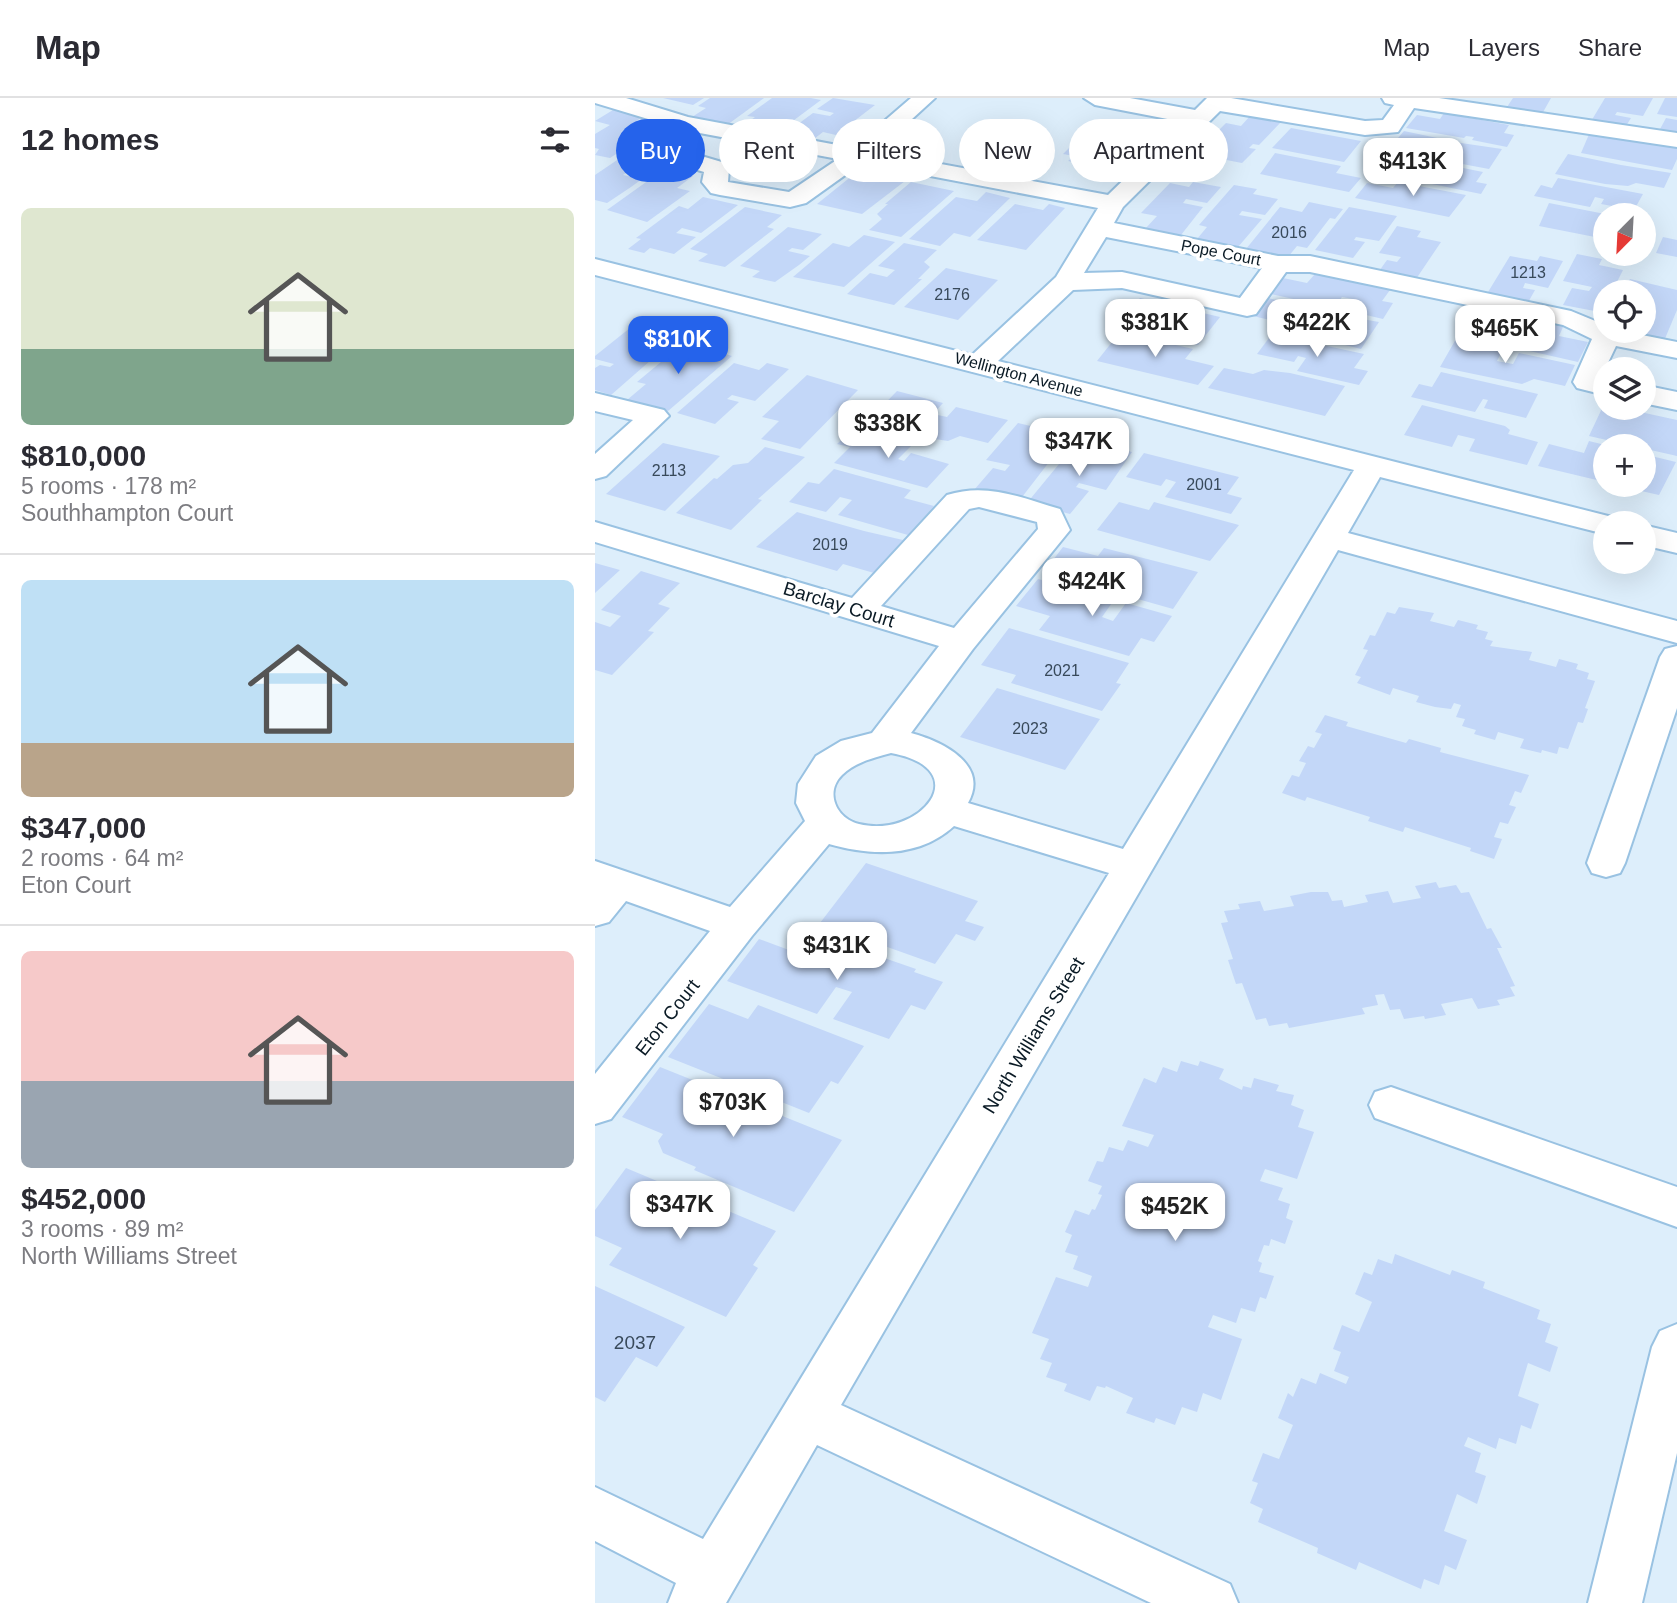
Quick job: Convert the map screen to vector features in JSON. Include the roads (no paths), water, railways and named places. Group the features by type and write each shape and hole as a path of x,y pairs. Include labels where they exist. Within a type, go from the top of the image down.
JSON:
{"street":[{"path":"602,98 671,119"},
{"path":"899,119 923,98"},
{"path":"1095,98 1212,106 1365,128 1390,127 1401,99 1677,140"},
{"path":"1560,122 1573,98"},
{"path":"979,364 1066,282 1096,227 1113,203 1212,106"},
{"path":"705,127 832,152"},
{"path":"705,164 717,167 714,182 720,187 790,200 832,174"},
{"path":"945,170 1113,203"},
{"name":"Pope Court","path":"1066,282 1122,280 1247,308 1278,264 1096,227"},
{"path":"1278,264 1310,264 1571,319 1593,329"},
{"name":"Wellington Avenue","path":"595,267 1593,522"},
{"path":"1642,343 1677,350"},
{"path":"1593,368 1587,382 1593,383"},
{"path":"1656,397 1677,401"},
{"path":"595,402 655,416 595,470"},
{"name":"North Williams Street","path":"704,1588 1371,467"},
{"path":"859,610 958,502 967,497 981,497 1049,516 1053,522 1054,530 961,641 885,742"},
{"name":"Barclay Court","path":"595,532 961,641"},
{"path":"1328,537 1677,632"},
{"path":"1656,538 1677,543"},
{"path":"1607,863 1677,657"},
{"path":"885,742 914,744 933,751 946,763 954,778 946,810 932,824 911,835 888,840 864,840 842,834 825,823 815,809 813,793 818,777 830,762 848,751 885,742"},
{"path":"946,810 1133,866"},
{"path":"603,890 739,925 825,823"},
{"name":"Eton Court","path":"595,1106 739,925"},
{"path":"1391,1105 1677,1207"},
{"path":"1615,1603 1677,1347"},
{"path":"807,1415 1211,1603"},
{"path":"595,1513 704,1588"}]}
